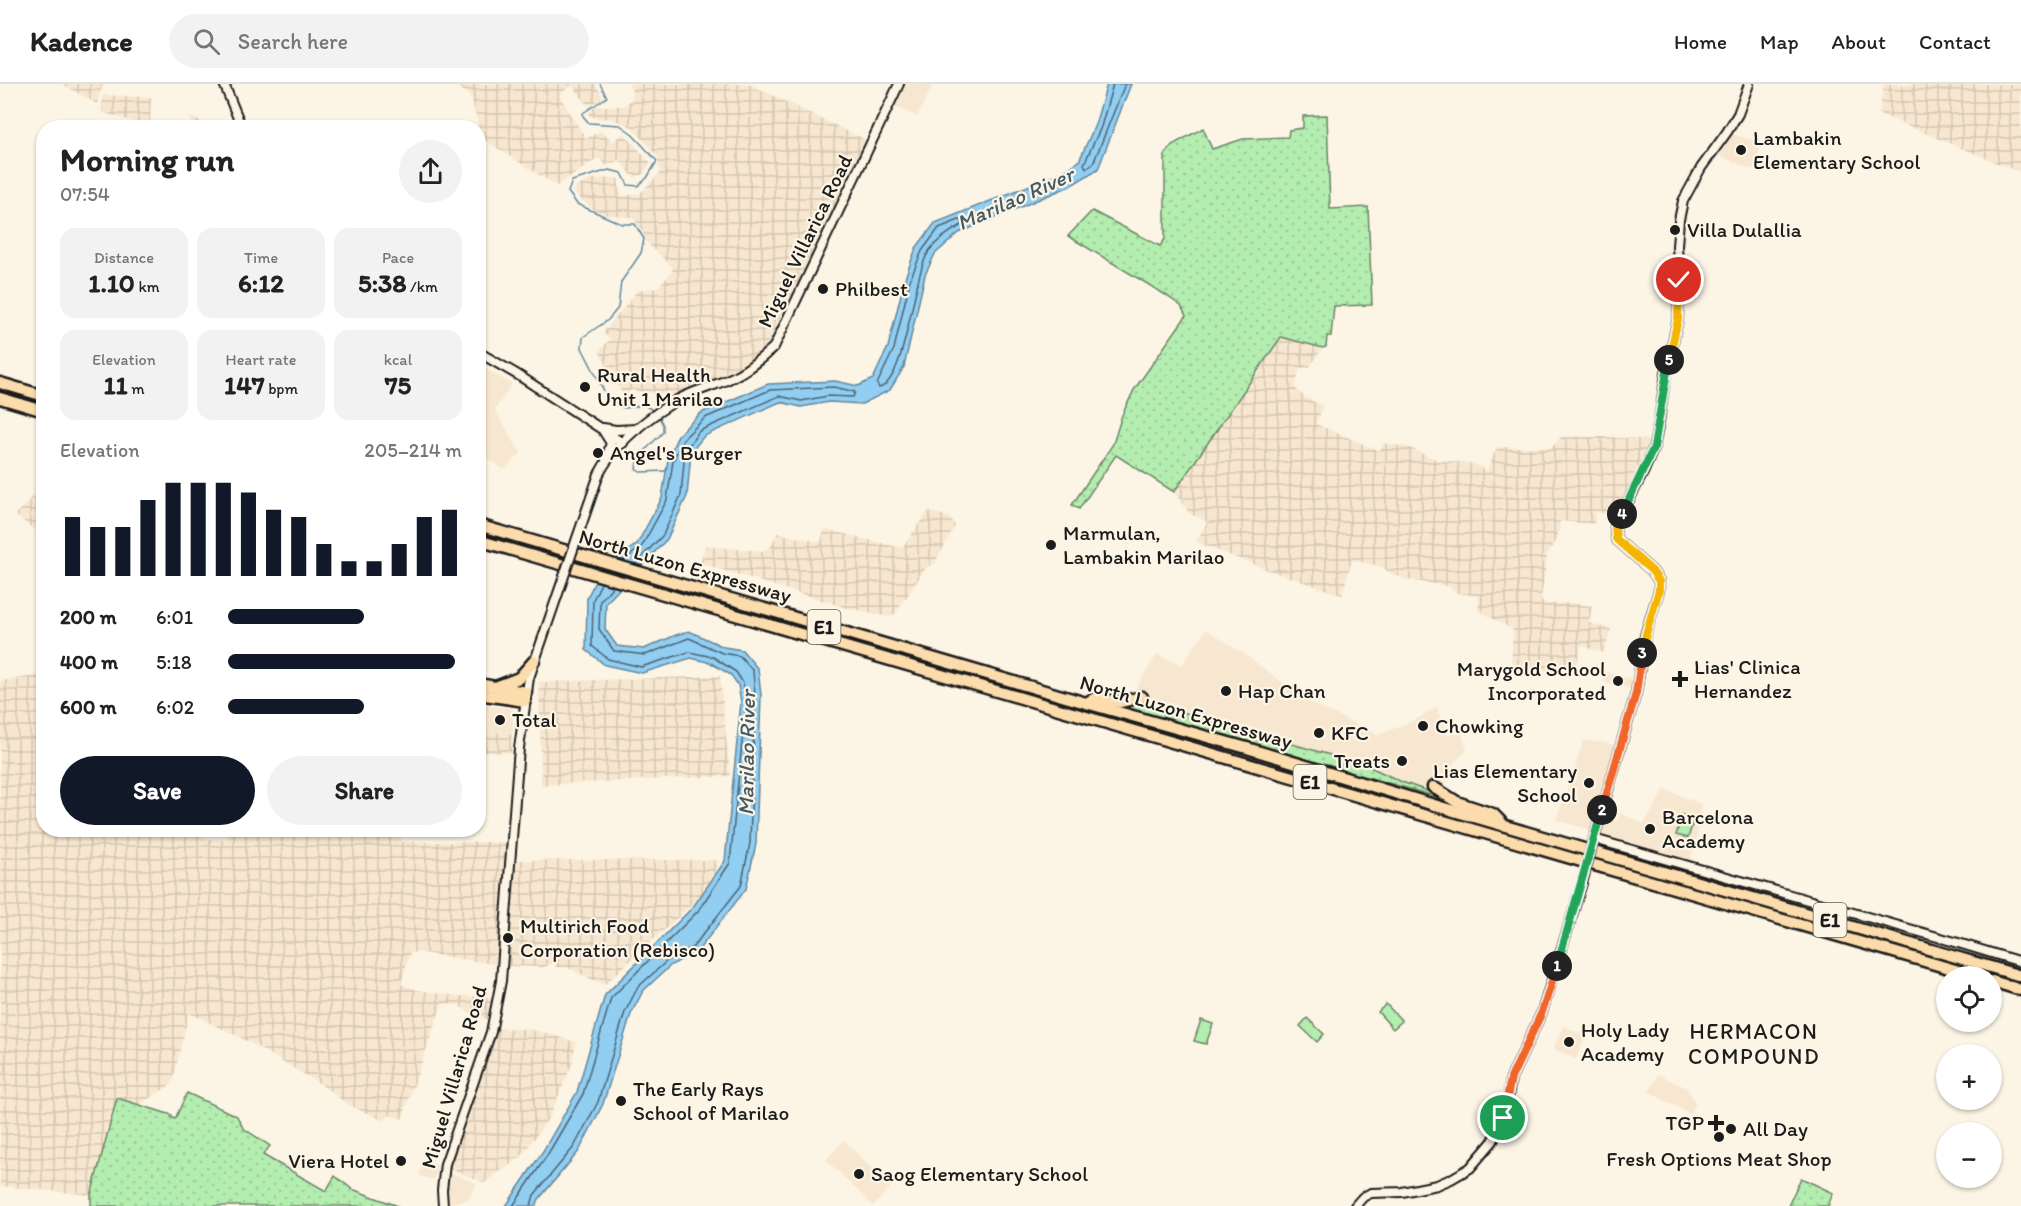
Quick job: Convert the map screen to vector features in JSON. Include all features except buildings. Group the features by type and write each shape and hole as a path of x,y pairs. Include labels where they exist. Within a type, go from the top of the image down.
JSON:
{"highway":[{"path":"0,383 36,394"},
{"path":"0,398 36,409"},
{"name":"North Luzon Expressway","path":"486,527 2021,976"},
{"name":"North Luzon Expressway","path":"486,542 1942,966"},
{"path":"495,687 519,678 534,661"},
{"path":"486,685 526,697"},
{"path":"486,694 526,697"},
{"path":"1086,703 1095,698 1120,702 1142,697"},
{"path":"1433,787 1457,802 1493,814 1503,824"},
{"path":"2002,984 2021,990"}],"main road":[{"path":"224,84 239,120"},
{"name":"Miguel Villarica Road","path":"443,1206 445,1164 491,1032 501,981 519,748 526,697 534,661 604,465 637,429 674,402 734,377 774,347 899,84"},
{"path":"1355,1206 1363,1197 1371,1193 1402,1192 1437,1185 1470,1168 1493,1141 1506,1111 1511,1078 1542,1012 1583,880 1636,693 1645,636 1659,590 1659,581 1656,576 1616,539 1615,527 1644,471 1658,430 1666,373 1678,319 1677,246 1683,201 1701,168 1738,114 1749,84"},
{"path":"486,357 599,426 622,443"},
{"path":"599,426 616,430 637,429"},
{"path":"599,426 610,443 604,465"},
{"path":"1594,840 1944,938 2021,962"}],"shaded area":[{"path":"62,84 103,84 97,104"},
{"path":"456,84 595,84 604,98 588,106 572,85 559,95 586,139 600,131 613,141 624,133 651,163 643,174 634,178 619,160 607,166 598,158 557,186 486,141 486,120 477,120 472,99"},
{"path":"630,84 749,84 866,140 812,262 767,347 753,362 738,371 671,396 631,390 624,397 599,351 610,339 603,333 638,290 657,288 673,268 646,242 642,230 633,218 608,215 591,208 576,195 573,189 592,179 618,178 621,196 639,194 660,173 658,157 632,127 612,119 589,117 589,113 595,106 624,106 631,100"},
{"path":"903,84 927,84 932,87 917,117 893,105"},
{"path":"1884,84 2021,84 2021,173 1879,114"},
{"path":"103,95 151,97 150,120 128,120 102,112"},
{"name":"Lambakin Elementary School","path":"1729,133 1762,143 1753,170 1719,156"},
{"path":"1281,337 1323,348 1309,368 1300,368 1295,388 1306,398 1323,406 1316,424 1380,451 1383,443 1407,447 1438,460 1475,464 1487,471 1497,447 1552,447 1561,437 1653,440 1615,517 1596,511 1594,524 1560,521 1557,540 1547,555 1541,599 1546,604 1573,603 1592,606 1589,623 1611,629 1604,653 1582,646 1573,673 1511,667 1513,630 1478,610 1479,596 1457,593 1448,586 1407,580 1393,575 1382,567 1352,560 1342,595 1265,569 1196,542 1207,522 1190,514 1174,492"},
{"path":"486,369 512,384 495,410 521,453 504,470 487,458"},
{"path":"36,492 36,531 15,515"},
{"path":"928,511 949,517 955,526 935,563 926,568 895,614 889,617 847,608 700,563 705,546 762,551 771,546 777,533 821,542 824,529 902,548"},
{"path":"1206,629 1246,655 1309,702 1378,735 1415,720 1437,707 1447,735 1462,733 1467,751 1454,762 1441,798 1124,707 1157,654 1182,665"},
{"name":"Marygold School Incorporated","path":"1606,672 1634,680 1632,689 1603,682"},
{"path":"36,676 36,837 203,837 227,840 227,837 401,837 401,842 510,842 499,965 410,953 401,984 417,990 459,996 494,997 489,1020 468,1012 458,1005 442,1004 402,1119 389,1115 384,1121 349,1105 317,1082 245,1040 189,1013 172,1084 139,1105 117,1098 91,1195 0,1186 0,681"},
{"path":"720,676 730,776 541,785 539,682"},
{"path":"487,706 514,710 512,734 486,731"},
{"path":"486,731 512,734 511,753 486,752"},
{"name":"Lias Elementary School","path":"1584,740 1619,745 1594,831 1556,820"},
{"name":"Barcelona Academy","path":"1665,789 1701,804 1697,840 1690,861 1600,834 1605,817 1617,821 1621,813 1644,824"},
{"path":"515,860 719,860 709,889 604,985 566,967 556,967 556,962 544,967 508,966"},
{"name":"Holy Lady Academy","path":"1563,1026 1586,1036 1576,1059 1553,1049"},
{"path":"493,1028 531,1029 576,1042 572,1064 550,1116 521,1157 484,1183 447,1167"},
{"path":"1658,1074 1687,1088 1696,1103 1690,1114 1649,1092"},
{"name":"Saog Elementary School","path":"844,1140 891,1187 873,1206 826,1160"},
{"path":"423,1161 439,1165 434,1180 419,1176"},
{"path":"447,1172 477,1183 469,1199 445,1204"}],"green space":[{"path":"1327,115 1330,209 1368,207 1372,305 1334,306 1331,336 1327,336 1326,347 1281,337 1174,492 1116,455 1079,509 1072,505 1113,444 1122,415 1134,390 1186,316 1181,306 1164,294 1068,236 1092,211 1160,246 1165,239 1165,154 1172,145 1203,128 1212,149 1243,139 1288,137 1289,130 1303,128 1303,116"},
{"path":"1148,702 1368,766 1441,798 1124,707 1126,704"},
{"path":"1682,815 1694,819 1688,838 1676,835"},
{"path":"1386,1004 1402,1021 1393,1029 1378,1012"},
{"path":"1307,1018 1324,1034 1317,1042 1300,1026"},
{"path":"1201,1020 1213,1024 1206,1044 1194,1041"},
{"path":"187,1093 237,1116 243,1128 270,1146 263,1155 326,1191 335,1176 352,1189 398,1206 91,1206 91,1195 117,1098 172,1115 171,1117 175,1119"},
{"path":"1801,1178 1833,1193 1828,1206 1788,1206"}],"water":[{"name":"Marilao River","path":"1107,84 1131,84 1098,169 1070,186 959,233 935,254 925,275 904,367 890,390 862,404 829,402 801,407 780,402 704,436 691,452 687,496 667,539 606,603 605,629 617,646 644,649 689,631 724,647 742,650 758,669 761,695 756,844 746,889 697,952 671,965 643,991 631,1014 603,1104 579,1151 539,1199 536,1206 506,1206 543,1151 577,1092 605,995 693,907 725,861 741,702 738,685 731,675 711,663 691,658 642,673 605,665 586,650 587,598 601,569 637,544 662,498 668,459 678,435 701,413 768,384 835,381 858,386 873,379 888,347 905,278 916,248 935,223 1063,172 1079,161 1095,125"}],"waterway":[{"path":"600,84 607,97 583,113 583,116 589,123 620,125 630,132 657,161 647,178 638,186 628,185 622,173 609,170 572,181 568,192 577,204 622,224 635,224 644,239 641,253 621,282 618,308 608,320 583,337 582,348 605,393 615,405 625,408 644,405 654,411"},
{"path":"659,417 663,425 663,432 643,454 636,469 640,472 666,471"}],"place":[{"name":"Lambakin Elementary School","path":"1741,150"},
{"name":"Villa Dulallia","path":"1675,230"},
{"name":"Philbest","path":"823,289"},
{"name":"Rural Health Unit 1 Marilao","path":"585,387"},
{"name":"Angel's Burger","path":"598,453"},
{"name":"Marmulan, Lambakin Marilao","path":"1051,545"},
{"name":"Lias' Clinica Hernandez","path":"1680,679"},
{"name":"Marygold School Incorporated","path":"1618,681"},
{"name":"Hap Chan","path":"1226,691"},
{"name":"Total","path":"500,720"},
{"name":"Chowking","path":"1423,726"},
{"name":"KFC","path":"1319,733"},
{"name":"Treats","path":"1402,761"},
{"name":"Lias Elementary School","path":"1589,783"},
{"name":"Barcelona Academy","path":"1650,829"},
{"name":"Multirich Food Corporation (Rebisco)","path":"508,938"},
{"name":"Holy Lady Academy","path":"1569,1042"},
{"name":"The Early Rays School of Marilao","path":"621,1101"},
{"name":"TGP","path":"1716,1123"},
{"name":"All Day","path":"1731,1129"},
{"name":"Fresh Options Meat Shop","path":"1719,1137"},
{"name":"Viera Hotel","path":"401,1161"},
{"name":"Saog Elementary School","path":"859,1174"}],"district":[{"name":"HERMACON COMPOUND","path":"1754,1044"}],"route":[{"path":"1503,1118 1511,1078 1542,1012 1560,958 1636,693 1645,636 1659,590 1659,581 1656,576 1618,543 1614,531 1654,447 1666,373 1678,319 1679,280"}]}
